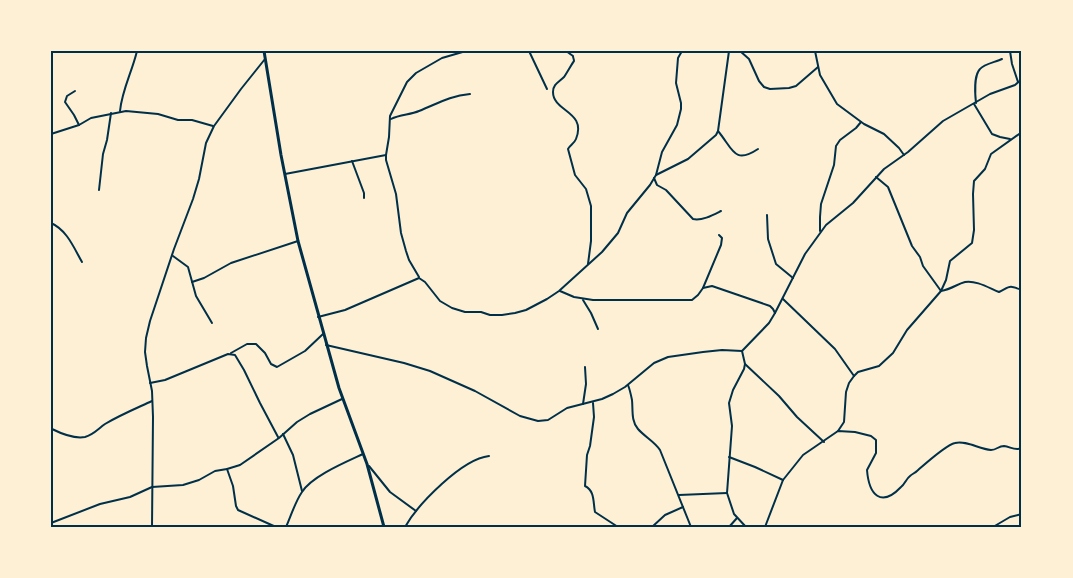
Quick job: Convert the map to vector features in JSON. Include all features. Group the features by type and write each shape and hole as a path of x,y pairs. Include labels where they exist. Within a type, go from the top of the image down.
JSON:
{"street":[{"path":"120,112 124,88 137,51"},
{"path":"264,51 298,241 342,399 367,464 384,527"},
{"path":"466,51 442,58 416,73 407,82 392,111 386,155 396,194 401,233 409,260 419,278 440,301 452,308 490,315 515,314 547,299 602,252 618,233 627,213 655,176 662,152 677,125 681,103 676,83 678,58 682,51"},
{"path":"529,51 547,89"},
{"path":"566,51 573,56 574,62 555,86 553,94 555,99 574,117 578,125 576,139 567,150 575,175 586,189 591,206 591,241 588,264"},
{"path":"655,176 688,159 718,131 729,51"},
{"path":"740,51 749,58 759,81 766,88 792,88 818,67"},
{"path":"815,51 820,75 837,104 861,122 884,134 904,156"},
{"path":"1010,51 1018,82"},
{"path":"152,527 152,401 146,338 172,255 193,199 204,148 214,126 265,58"},
{"path":"1002,59 982,67 978,72 975,84 975,103 992,134 1012,139"},
{"path":"326,345 430,371 462,384 520,416 538,421 548,420 567,408 614,394 654,363 676,354 722,350 742,351 769,323 804,254 820,231 853,203 884,169 904,156 943,121 990,94 1011,87 1022,79"},
{"path":"75,91 67,96 65,102 79,124"},
{"path":"390,119 418,111 449,97 470,94"},
{"path":"51,134 91,118 120,112 142,112 214,126"},
{"path":"99,190 111,113"},
{"path":"820,231 821,204 834,165 836,146 861,122"},
{"path":"718,131 734,152 740,156 743,157 758,149"},
{"path":"765,527 783,480 803,455 838,431 844,422 846,392 854,376 858,372 884,362 897,348 907,330 941,291 951,260 972,243 974,181 985,169 991,154 1022,132"},
{"path":"285,174 386,155"},
{"path":"352,161 364,198"},
{"path":"655,176 657,185"},
{"path":"876,177 888,187 913,248 941,291"},
{"path":"650,184 666,190 696,220 721,211"},
{"path":"768,215 768,239 776,264 793,278"},
{"path":"51,223 64,233 82,262"},
{"path":"559,291 566,295 593,300 692,300 703,288 721,245 722,238 719,235"},
{"path":"192,282 231,263 298,241"},
{"path":"172,255 188,267 196,296 212,323"},
{"path":"318,317 345,310 419,278"},
{"path":"941,291 966,282 999,292 1009,286 1022,290"},
{"path":"703,288 712,286 728,291 770,306 775,313"},
{"path":"582,299 598,330"},
{"path":"783,299 835,349 854,376"},
{"path":"150,383 173,376 248,344 256,344 271,364 277,367 305,351 323,334"},
{"path":"742,351 744,369 729,403 732,419 727,493 730,506 746,527"},
{"path":"230,353 236,357 244,370 279,438"},
{"path":"745,364 824,442"},
{"path":"583,404 586,384 585,367"},
{"path":"628,384 635,425 658,446 691,527"},
{"path":"51,523 100,504 130,497 152,487 191,483 215,471 240,465 279,438 297,422 342,399"},
{"path":"51,429 65,435 84,437 152,401"},
{"path":"593,402 594,417 587,454 585,486 593,494 596,512 618,527"},
{"path":"838,431 855,432 871,436 876,440 876,453 867,471 872,491 880,497 890,496 909,477 954,443 991,450 1001,446 1016,450 1022,448"},
{"path":"283,434 293,455 302,491"},
{"path":"286,527 302,491 335,467 363,454"},
{"path":"405,527 416,511 447,478 483,457 489,456"},
{"path":"729,458 783,480"},
{"path":"367,464 390,492 416,511"},
{"path":"227,469 238,510 276,527"},
{"path":"679,495 727,493"},
{"path":"652,527 665,515 683,507"},
{"path":"993,527 1010,517 1022,514"},
{"path":"729,527 737,518"}]}
